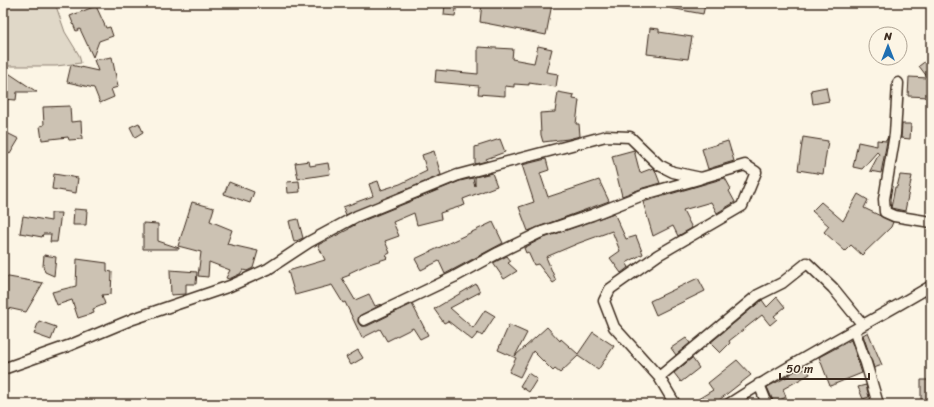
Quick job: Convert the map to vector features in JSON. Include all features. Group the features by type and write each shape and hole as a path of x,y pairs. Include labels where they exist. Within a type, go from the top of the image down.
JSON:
{"street":[{"path":"898,83 895,134 884,199 885,212 894,216 931,222"},
{"path":"3,368 68,346 133,319 230,286 268,269 309,242 357,216 458,175 570,144 606,136 630,137 659,165 673,172 701,178"},
{"path":"364,320 454,277 539,233 592,215 645,194 745,165 756,172 742,206 658,255 610,289 604,301 614,327 659,377 675,404"},
{"path":"659,377 758,295 782,284 807,263 833,288 858,327 866,363 878,404"},
{"path":"729,404 759,384 931,286"},
{"path":"759,384 767,404"}],"shaded area":[{"path":"3,3 81,3 56,6 65,32 79,55 81,63 56,66 7,66 3,71"}],"building":[{"path":"445,3 457,3 455,16 444,15"},
{"path":"482,3 552,4 546,35 480,22"},
{"path":"671,3 695,3 705,5 703,14 670,8"},
{"path":"96,6 106,28 110,27 113,36 99,41 93,57 80,29 76,31 70,16"},
{"path":"650,28 659,29 659,32 692,37 688,59 647,54"},
{"path":"538,46 552,49 546,72 558,74 556,87 529,83 529,85 514,84 514,87 505,86 505,96 478,94 479,86 435,82 436,70 478,74 478,47 513,49 512,59 534,63"},
{"path":"112,57 118,87 111,89 114,97 100,103 94,88 67,82 71,65 98,71 94,60"},
{"path":"931,57 929,97 908,96 909,77 928,78 919,66"},
{"path":"7,72 37,92 17,92 16,100 3,99 3,77"},
{"path":"826,87 829,101 813,104 811,90"},
{"path":"558,92 574,95 573,99 579,100 576,124 579,124 580,136 543,142 541,135 540,113 555,112"},
{"path":"70,106 71,122 81,121 82,139 69,140 68,137 42,140 40,126 44,125 43,107"},
{"path":"139,123 143,132 135,137 130,127"},
{"path":"902,124 911,124 910,139 901,138"},
{"path":"3,131 19,139 10,154 3,150"},
{"path":"888,136 881,173 870,171 879,154 877,152 862,169 853,167 858,142 877,146 877,140 886,141"},
{"path":"803,137 828,141 823,174 798,170"},
{"path":"500,139 505,152 486,159 487,161 475,164 475,147"},
{"path":"728,141 734,161 708,169 702,149"},
{"path":"634,150 640,173 653,168 660,183 622,196 612,156"},
{"path":"434,151 441,175 346,215 343,207 373,196 369,184 378,181 381,190 400,184 427,171 422,155"},
{"path":"546,159 549,170 540,173 548,197 599,180 609,201 528,231 519,207 534,202 522,165"},
{"path":"309,161 310,166 328,163 330,174 298,179 295,163"},
{"path":"492,173 497,186 463,199 465,205 440,213 441,219 417,225 414,213 393,222 399,236 385,241 390,253 386,255 388,258 366,265 342,278 355,300 369,294 375,306 381,304 359,316 358,322 361,326 367,326 412,304 428,335 420,339 413,328 387,341 380,329 362,338 345,302 343,303 332,285 295,295 288,271 325,260 318,245 360,222 460,181 473,178 475,186 475,177"},
{"path":"54,174 78,178 76,193 52,189"},
{"path":"900,175 912,176 905,211 891,208 895,187 897,187"},
{"path":"725,178 731,189 729,191 735,202 717,213 711,202 683,210 692,228 678,236 673,226 653,236 643,202"},
{"path":"299,181 300,192 288,193 287,182"},
{"path":"229,182 254,192 250,203 224,194"},
{"path":"858,194 868,200 864,208 893,222 891,227 862,255 851,245 845,251 824,232 829,226 812,211 821,202 843,221"},
{"path":"192,202 214,208 210,221 232,230 227,244 258,251 253,268 247,271 243,270 240,274 229,279 226,278 230,270 209,262 208,277 198,276 201,252 178,246"},
{"path":"74,209 87,210 86,225 73,225"},
{"path":"51,213 61,213 57,242 50,242 51,234 43,234 42,237 20,233 23,216 51,221"},
{"path":"614,213 626,239 636,236 643,254 626,263 629,267 621,273 610,258 620,251 612,231 546,257 556,281 553,283 538,264 534,265 528,252 526,253 524,248 541,239"},
{"path":"298,219 303,238 294,242 289,221"},
{"path":"493,222 503,243 445,274 439,261 421,270 415,259"},
{"path":"143,223 158,224 158,241 179,249 143,249"},
{"path":"44,255 56,257 54,276 45,272 43,266"},
{"path":"507,256 511,261 508,263 517,271 504,279 493,263"},
{"path":"77,259 107,263 107,271 112,272 111,294 102,295 105,304 93,309 94,313 78,318 72,300 57,305 52,292 76,286"},
{"path":"170,270 197,272 196,284 186,284 186,294 171,295"},
{"path":"3,276 43,283 26,312 3,307"},
{"path":"698,278 705,291 656,315 650,301"},
{"path":"476,284 480,292 450,308 473,328 485,310 495,316 482,336 478,333 472,340 448,321 444,323 434,309"},
{"path":"777,297 785,307 774,316 777,319 770,325 762,315 729,341 730,343 720,353 710,343 762,300 767,307"},
{"path":"39,321 56,327 51,340 34,334"},
{"path":"509,325 527,333 515,356 547,327 560,341 561,339 578,354 593,332 614,346 598,370 578,356 560,373 555,369 553,371 533,351 520,377 509,372 516,358 498,350"},
{"path":"868,332 882,365 874,368 863,335"},
{"path":"686,338 690,343 676,355 671,348"},
{"path":"851,340 862,373 830,386 819,357"},
{"path":"358,350 363,358 351,365 346,357"},
{"path":"692,358 699,368 681,382 674,373"},
{"path":"737,360 751,375 714,404 690,404 713,390 708,383"},
{"path":"807,368 810,374 783,389 786,397 774,403 767,387 789,376 796,370 797,372"},
{"path":"528,373 537,379 529,392 520,386"},
{"path":"921,380 931,380 931,400 921,400"},
{"path":"866,385 869,397 863,399 858,387"}]}
